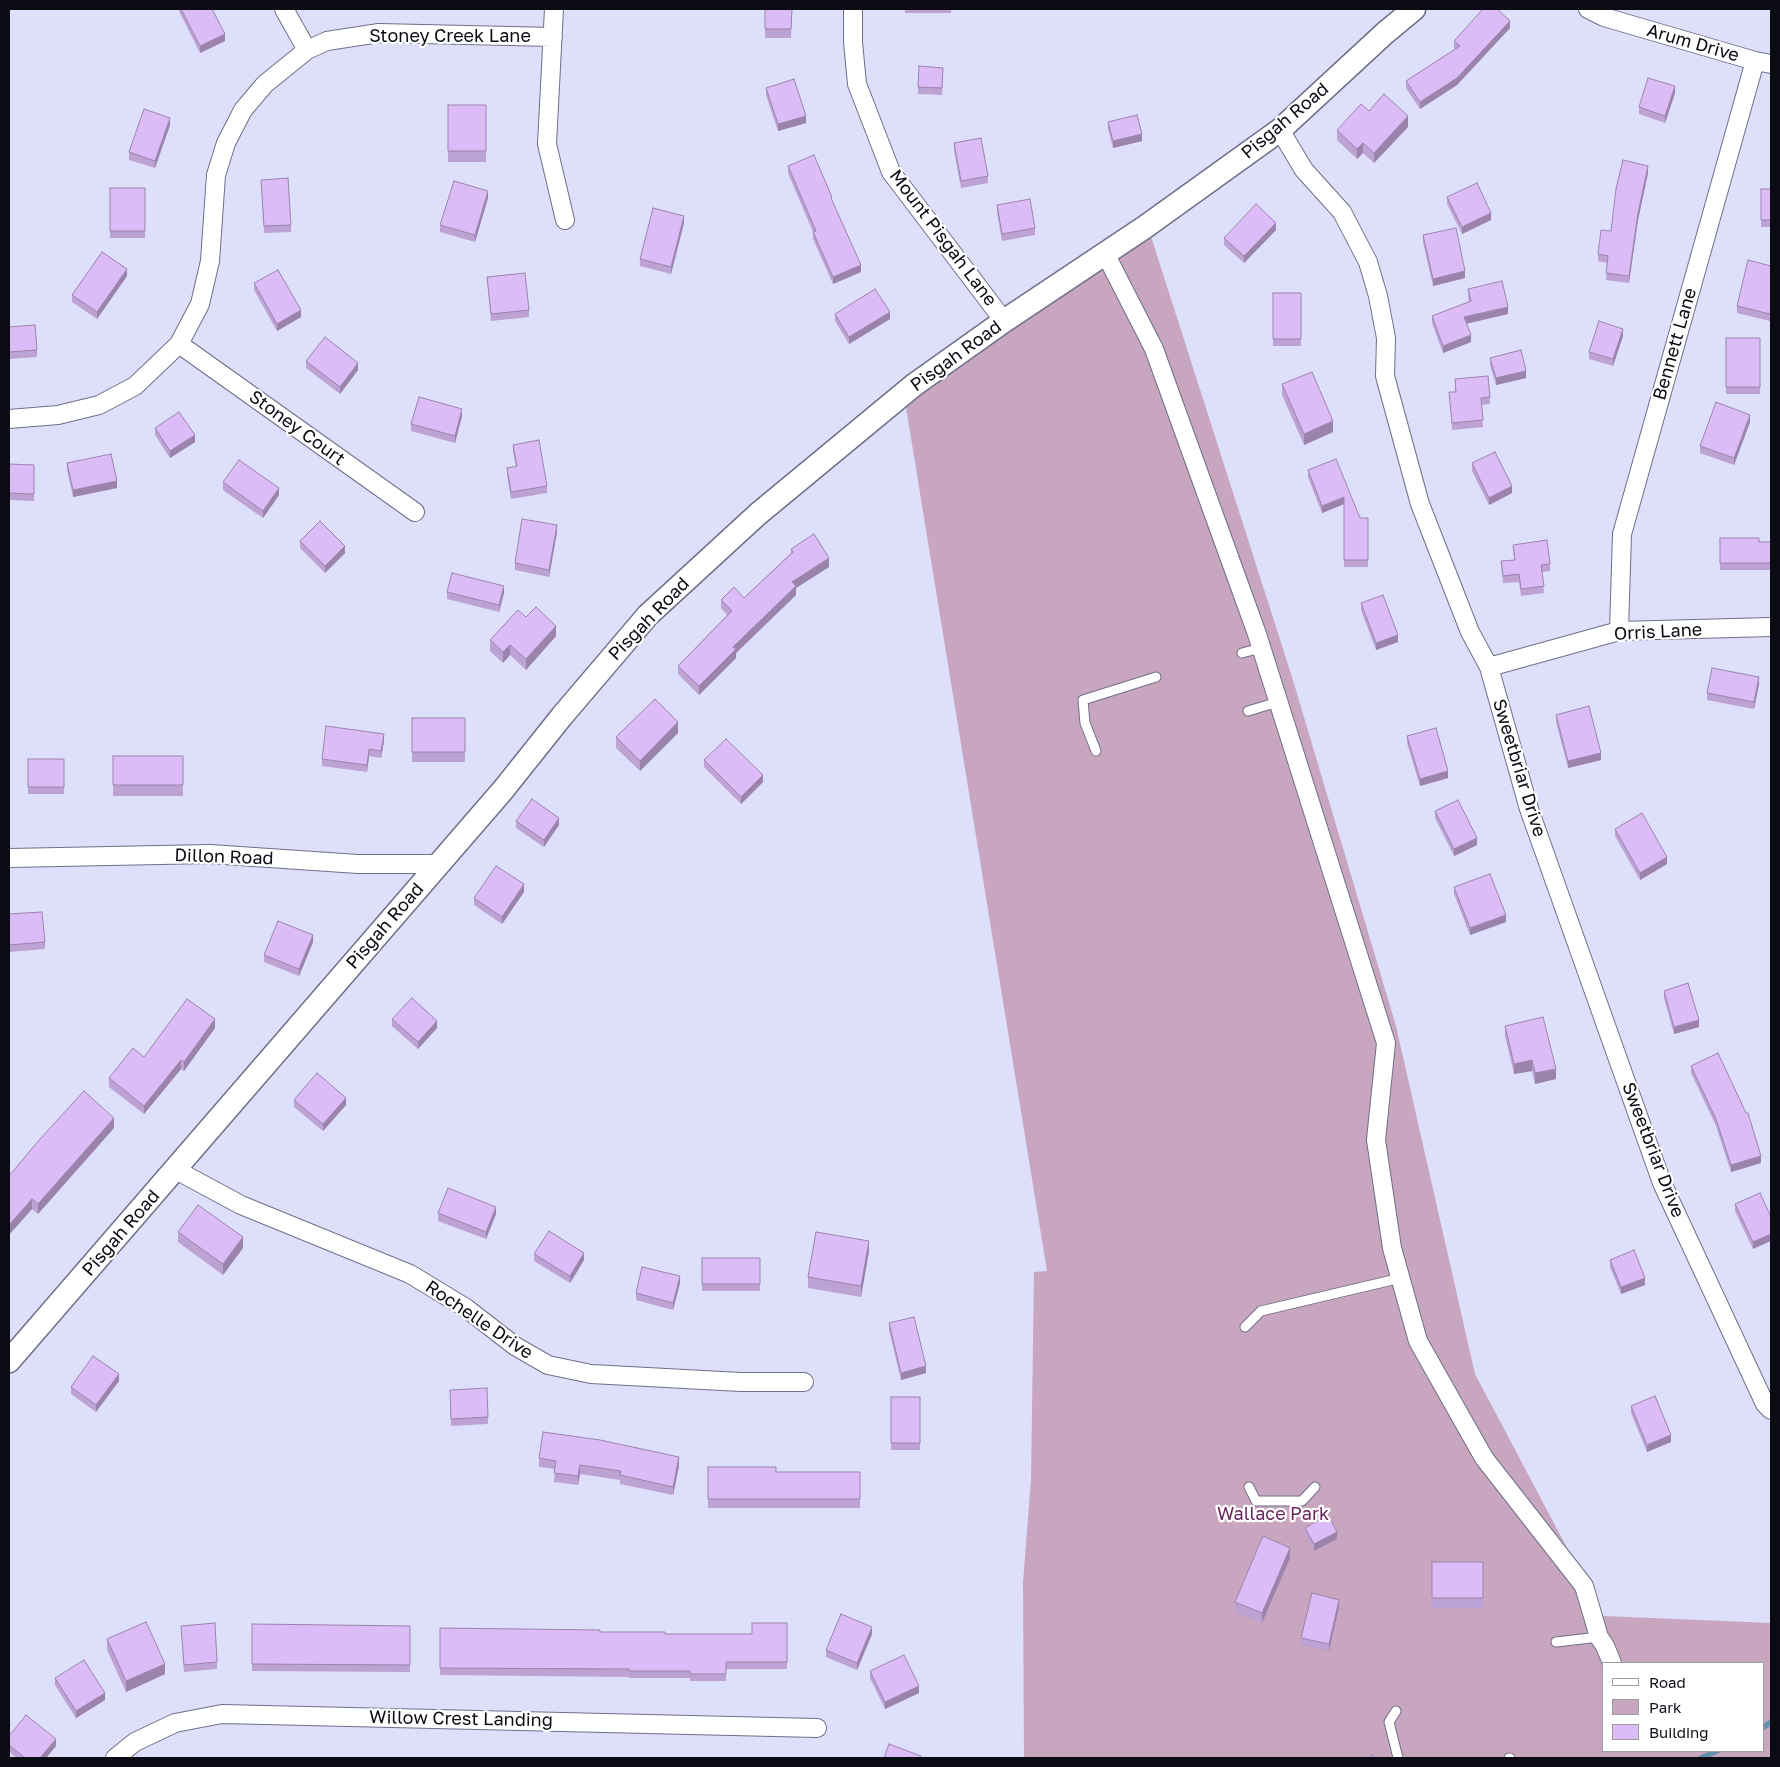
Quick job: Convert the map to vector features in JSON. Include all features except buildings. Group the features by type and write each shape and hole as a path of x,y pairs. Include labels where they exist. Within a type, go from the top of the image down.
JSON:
{"street":[{"path":"284,9 307,50"},
{"path":"554,9 547,144 565,220"},
{"name":"Mount Pisgah Lane","path":"853,9 853,42 857,84 891,172 1004,321"},
{"name":"Pisgah Road","path":"9,1362 503,790 562,716 648,615 758,514 914,385 1280,130 1385,32 1414,9"},
{"name":"Arum Drive","path":"1588,9 1604,17 1763,63"},
{"name":"Stoney Creek Lane","path":"9,419 58,415 99,405 136,386 180,344 200,304 210,261 216,175 226,142 243,110 265,84 307,50 327,41 379,33 553,37"},
{"name":"Bennett Lane","path":"1620,631 1622,534 1763,63"},
{"name":"Sweetbriar Drive","path":"1280,130 1304,170 1342,212 1368,262 1378,296 1386,338 1385,376 1420,504 1470,632 1489,667 1529,809 1662,1182 1765,1404 1771,1410"},
{"path":"1105,253 1154,349 1261,648 1386,1043 1376,1140 1392,1248 1418,1341 1484,1458 1584,1586 1599,1637 1612,1662"},
{"name":"Stoney Court","path":"180,344 415,512"},
{"name":"Orris Lane","path":"1489,667 1620,631 1771,627"},
{"name":"Dillon Road","path":"9,858 210,854 358,864 438,864"},
{"name":"Rochelle Drive","path":"176,1170 241,1206 410,1274 466,1308 515,1346 548,1365 591,1374 741,1382 804,1382"},
{"name":"Willow Crest Landing","path":"115,1758 136,1742 175,1723 222,1714 817,1728"}],"lane":[{"path":"1242,653 1261,648"},
{"path":"1096,751 1085,723 1083,700 1156,677"},
{"path":"1248,711 1278,702"},
{"path":"1244,1327 1261,1311 1401,1278"},
{"path":"1249,1487 1256,1501 1302,1501 1315,1487"},
{"path":"1556,1642 1599,1637"},
{"path":"1396,1711 1389,1722 1398,1758"}],"green space":[{"name":"Wallace Park","path":"1148,227 1292,677 1396,1026 1475,1374 1603,1616 1771,1623 1771,1758 1024,1758 1023,1583 1031,1479 1034,1272 1047,1271 904,395"}],"waterway":[{"path":"1765,1726 1771,1722"},
{"path":"1701,1758 1715,1752"}]}
